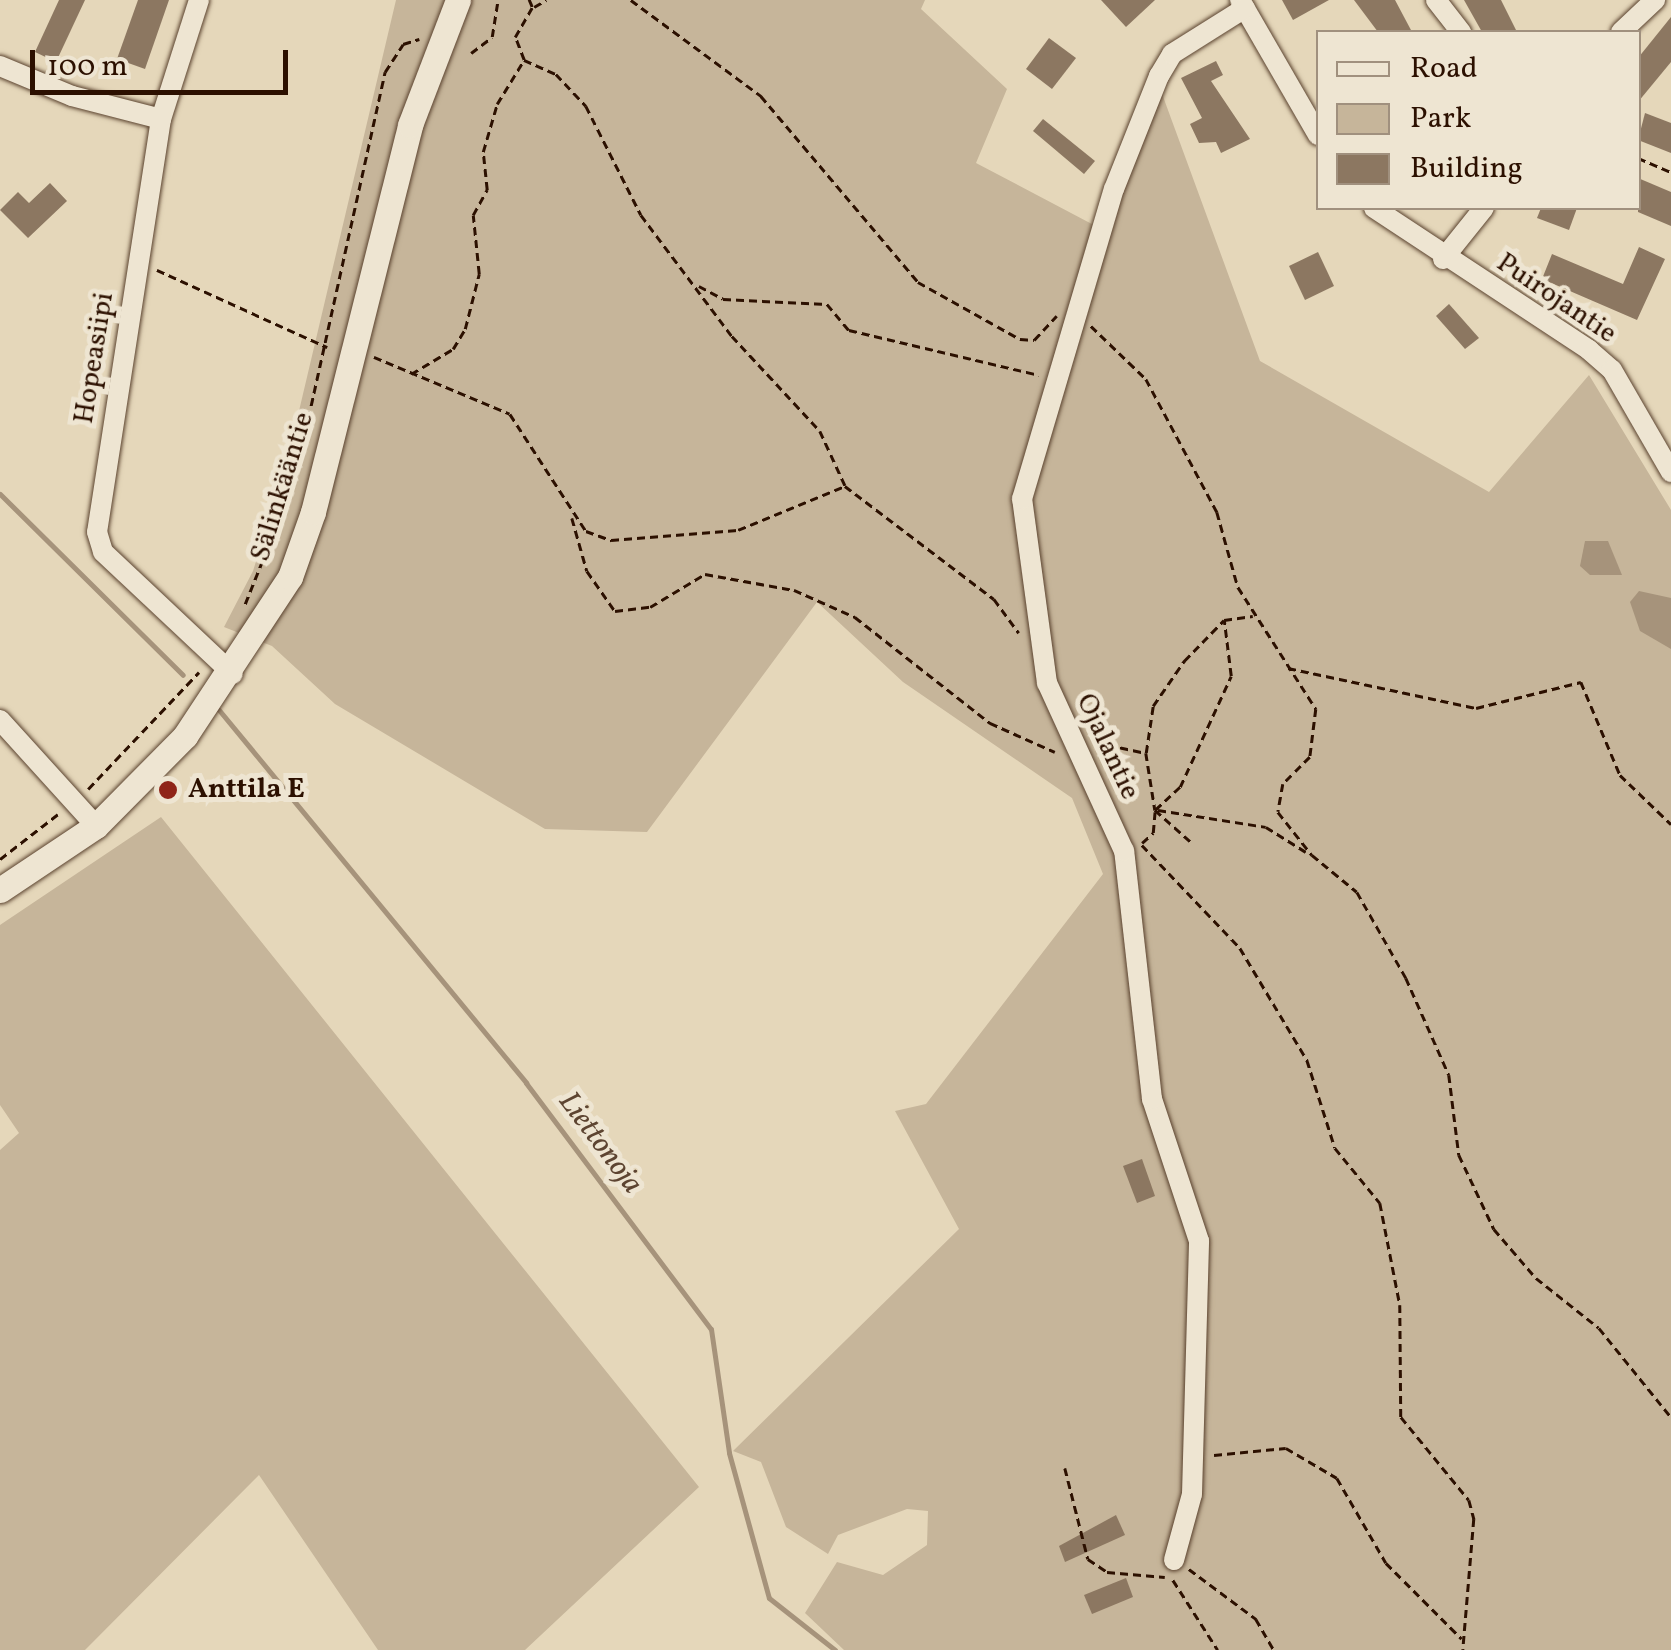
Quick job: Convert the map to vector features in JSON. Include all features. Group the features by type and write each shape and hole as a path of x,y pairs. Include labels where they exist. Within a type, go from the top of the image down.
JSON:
{"street":[{"name":"Hopeasiipi","path":"199,0 161,119 97,532 104,552 223,666"},
{"name":"Sälinkääntie","path":"0,890 96,826 185,736 223,666 302,544 336,351 410,126 458,0"},
{"path":"1436,0 1459,30"},
{"path":"1623,30 1655,0"},
{"path":"1243,4 1316,132"},
{"name":"Ojalantie","path":"1173,1569 1192,1494 1199,1241 1152,1099 1133,848 1047,683 1022,499 1074,317 1159,76 1172,54 1243,4"},
{"path":"0,66 161,119"},
{"name":"Puirojantie","path":"1377,210 1443,259 1612,370 1671,472"},
{"path":"1443,259 1482,210"},
{"path":"0,720 96,826"}],"path":[{"path":"471,53 492,38 498,0"},
{"path":"528,0 532,7"},
{"path":"546,0 532,7 515,36 524,60 556,74 586,106 641,215 820,431 845,486 994,599 1008,627 1040,645"},
{"path":"631,0 761,96 918,282 1020,340 1034,340 1053,316 1074,317 1104,331 1146,380 1217,512 1254,616 1316,709 1316,734 1310,757 1283,784 1278,812 1312,855"},
{"path":"242,611 269,560 336,351 385,72 403,44 421,39"},
{"path":"410,374 453,350 466,328 479,274 473,215 487,190 483,152 497,104 524,60"},
{"path":"1641,159 1671,172"},
{"path":"156,270 336,351 410,374 510,414 572,517 587,571 615,610 650,608 705,574 794,590 855,617 990,723 1079,749 1146,753"},
{"path":"695,284 723,299 828,304 849,330 1055,378"},
{"path":"572,517 611,540 738,530 845,486"},
{"path":"1254,616 1224,620 1153,706 1146,753 1154,810 1153,833 1133,848 1240,948 1307,1060 1336,1148 1380,1203 1400,1305 1401,1418 1469,1500 1474,1518 1463,1650"},
{"path":"1154,810 1180,786 1231,676 1224,620"},
{"path":"0,858 74,802 223,666"},
{"path":"1287,667 1476,708 1580,682 1620,776 1671,824"},
{"path":"1154,810 1192,843"},
{"path":"1154,810 1266,827 1312,855 1357,892 1426,1017 1449,1075 1460,1156 1494,1229 1536,1278 1599,1328 1671,1417"},
{"path":"1192,1456 1286,1448 1338,1478 1386,1563 1463,1640"},
{"path":"1065,1468 1088,1559 1108,1572 1173,1569 1256,1618 1274,1650"},
{"path":"1173,1569 1218,1650"}],"green space":[{"path":"396,0 925,0 921,9 1007,89 976,163 1107,232 1161,91 1260,361 1489,492 1589,375 1671,510 1671,1650 844,1650 805,1613 837,1562 883,1575 927,1545 928,1511 907,1509 838,1535 828,1554 786,1527 761,1462 733,1451 959,1229 895,1111 926,1104 1103,874 1072,798 903,682 817,602 647,832 545,829 335,704 272,646 224,627 253,571 286,466"},
{"path":"161,817 699,1487 525,1650 378,1650 259,1475 85,1650 0,1650 0,1150 19,1133 0,1105 0,925"}],"shaded area":[{"path":"1585,541 1608,541 1622,575 1590,575 1580,566"},
{"path":"1639,591 1671,598 1671,649 1640,631 1630,602"}],"building":[{"path":"59,0 85,0 56,62 35,52"},
{"path":"138,0 169,0 145,69 117,59"},
{"path":"1101,0 1155,0 1126,27"},
{"path":"1282,0 1329,0 1293,20"},
{"path":"1354,0 1395,0 1411,30 1376,30"},
{"path":"1464,0 1501,0 1516,30 1481,30"},
{"path":"1671,17 1671,62 1641,98 1641,54"},
{"path":"1049,38 1076,58 1052,89 1026,69"},
{"path":"1216,61 1223,75 1211,81 1250,139 1221,153 1216,142 1199,143 1190,124 1202,118 1181,78"},
{"path":"1645,113 1671,123 1671,153 1641,141"},
{"path":"1043,119 1095,161 1084,174 1033,131"},
{"path":"1641,179 1671,192 1671,226 1638,212"},
{"path":"50,183 67,201 28,238 0,210 18,192 29,203"},
{"path":"1540,210 1576,210 1569,230 1537,218"},
{"path":"1639,247 1665,259 1637,320 1542,279 1552,254 1623,284"},
{"path":"1318,252 1334,286 1305,300 1289,266"},
{"path":"1449,304 1479,338 1465,349 1436,316"},
{"path":"1142,1159 1155,1196 1137,1203 1123,1166"},
{"path":"1116,1515 1125,1535 1065,1562 1059,1546"},
{"path":"1126,1578 1133,1597 1092,1614 1084,1595"}],"waterway":[{"name":"Liettonoja","path":"0,494 183,675"},
{"name":"Liettonoja","path":"219,710 526,1083 711,1329 729,1453 769,1598 835,1650"}],"place":[{"name":"Anttila E","path":"168,790"}]}
